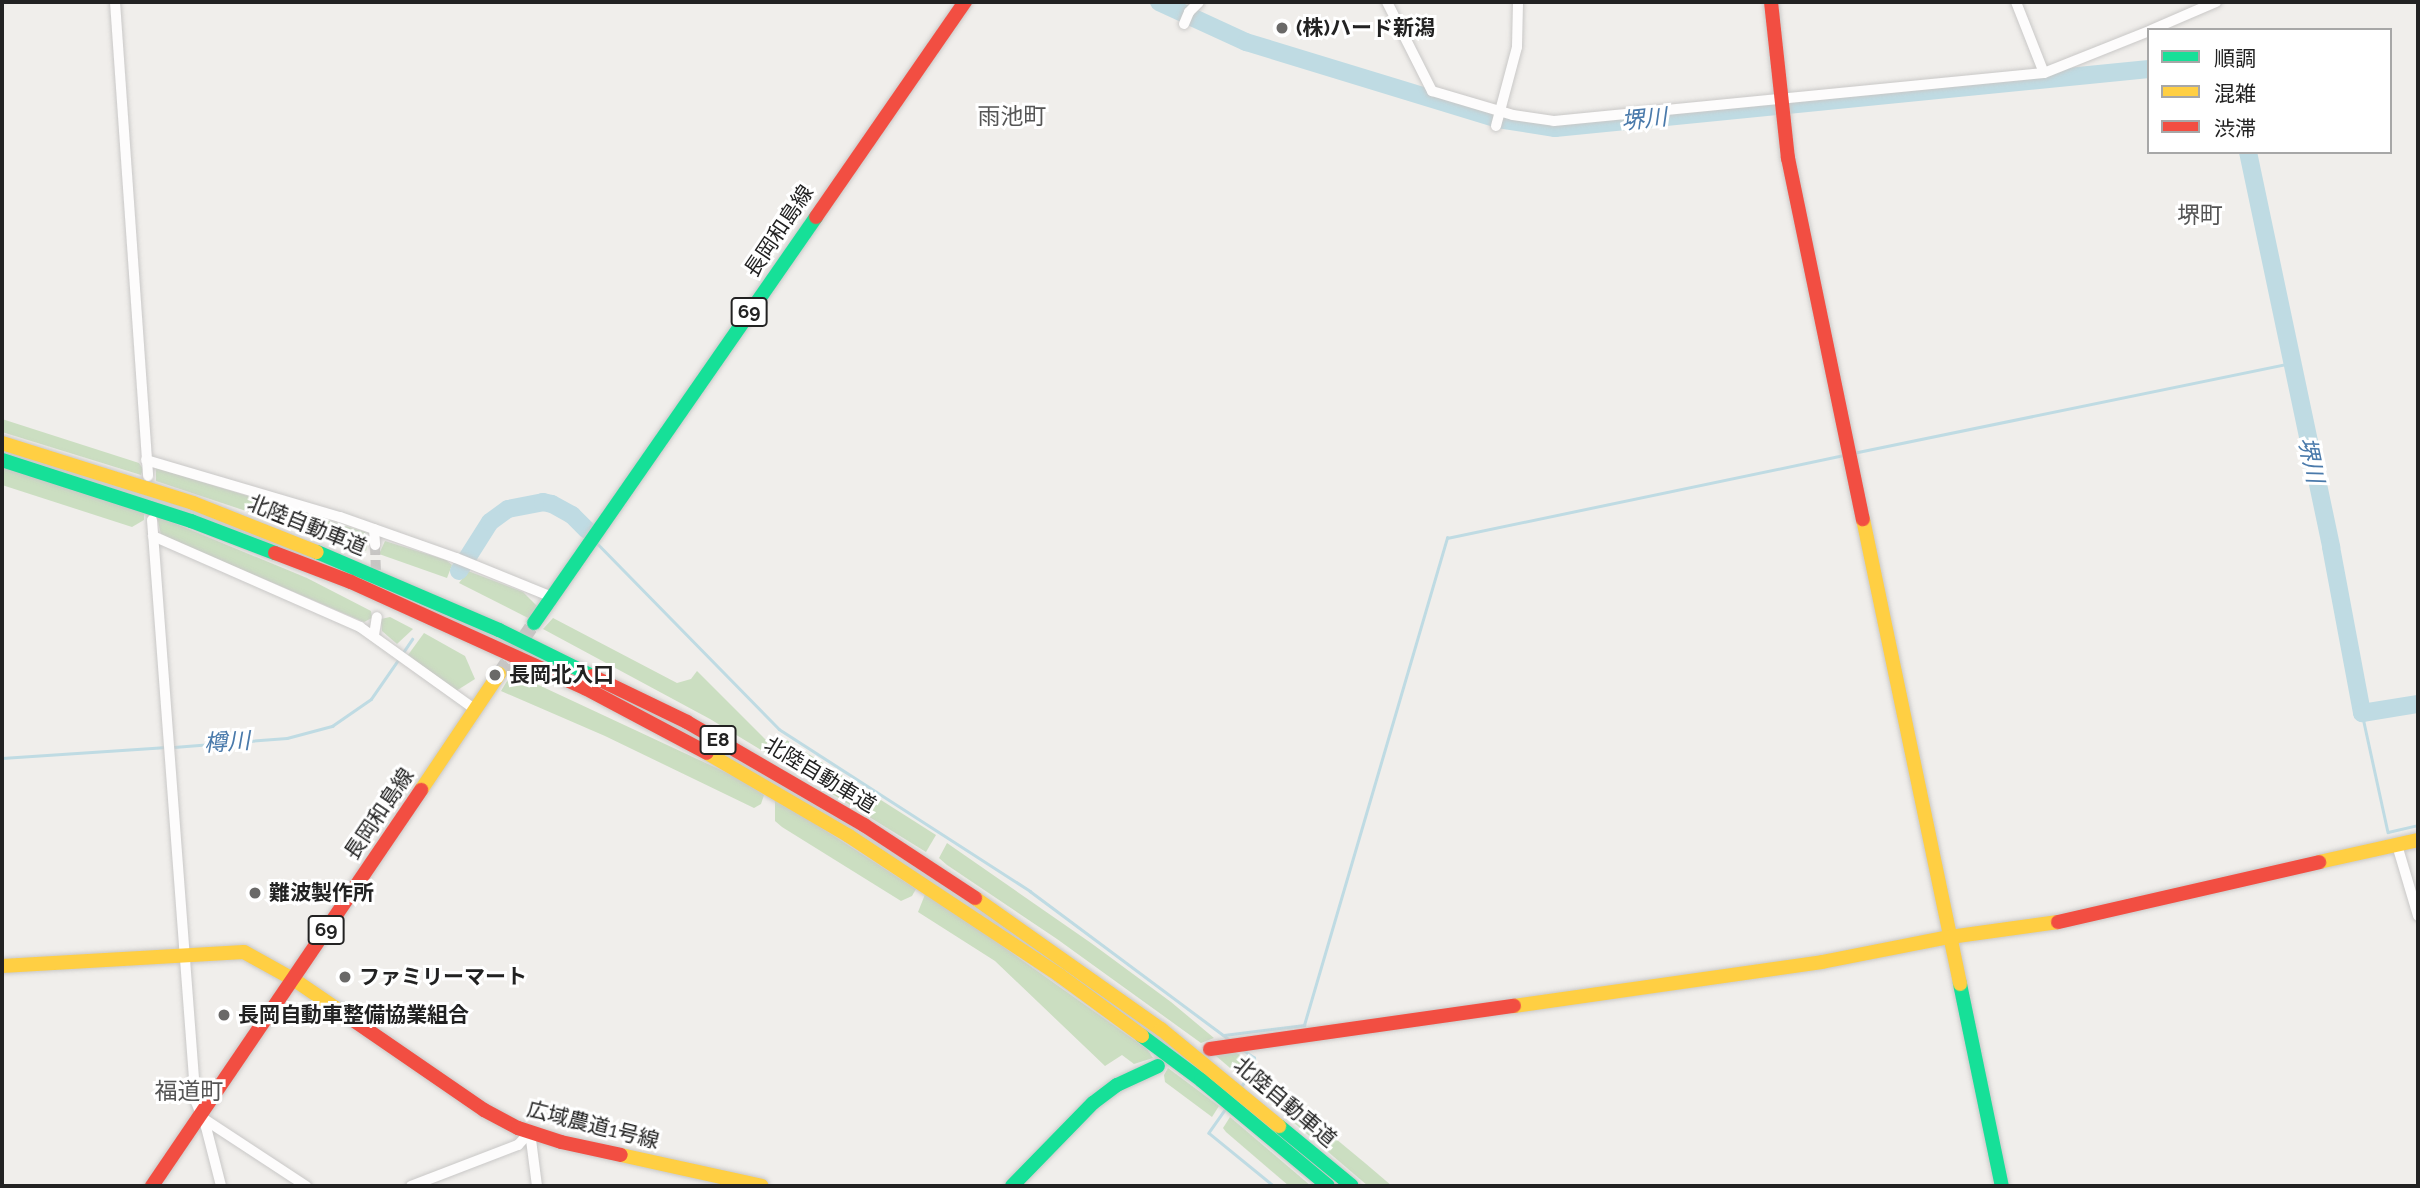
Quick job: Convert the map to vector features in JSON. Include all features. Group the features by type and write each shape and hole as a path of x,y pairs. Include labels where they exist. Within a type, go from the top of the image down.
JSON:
{"main road":[{"name":"長岡和島線","path":"534,623 965,2"},
{"path":"1771,2 1788,159 2002,1186"},
{"name":"北陸自動車道","path":"2,443 193,503 288,539 499,630 687,722 852,818 1016,924 1183,1046 1352,1186"},
{"name":"北陸自動車道","path":"2,460 191,520 351,582 586,688 678,736 849,836 1059,975 1201,1080 1328,1186"},
{"name":"長岡和島線","path":"152,1186 499,674"},
{"path":"1210,1049 1822,961 1950,937 2068,920 2418,840"},
{"name":"広域農道1号線","path":"2,966 184,953 244,952 293,979 484,1110 530,1132 762,1186"},
{"path":"1012,1186 1093,1102 1116,1085 1158,1066"}],"street":[{"path":"115,2 148,476"},
{"path":"1184,24 1189,12 1199,2"},
{"path":"1387,2 1432,91 1528,119 1554,121 2044,73 2147,31"},
{"path":"1496,126 1517,47 1518,2"},
{"path":"2016,2 2044,73"},
{"path":"2155,28 2216,2"},
{"path":"146,460 374,529 552,597"},
{"path":"152,520 194,1079 200,1116 221,1186"},
{"path":"374,529 375,545"},
{"path":"153,536 207,562 334,614 374,635 408,665 476,710"},
{"path":"374,635 377,617"},
{"path":"2397,845 2418,916"},
{"path":"200,1116 306,1186"},
{"path":"411,1186 517,1144 530,1132"},
{"path":"530,1132 537,1186"}],"green space":[{"path":"2,419 139,463 143,469 141,475 2,432"},
{"path":"2,467 144,512 144,520 132,527 2,485"},
{"path":"156,468 365,532 369,539 366,551 156,481"},
{"path":"157,516 307,578 371,611 372,618 364,622 161,535"},
{"path":"385,541 446,560 452,565 447,578 379,554"},
{"path":"468,571 523,592 537,606 530,619 459,583"},
{"path":"390,617 413,629 397,644 382,631 381,619"},
{"path":"553,618 677,683 691,679 697,671 767,741 766,753 710,719 543,629"},
{"path":"424,633 465,656 475,679 456,691 408,655"},
{"path":"515,674 740,779 764,795 761,804 754,808 605,736 501,691 510,676"},
{"path":"785,739 936,835 926,852 772,757 775,746"},
{"path":"775,798 916,889 912,896 901,901 782,827 775,821"},
{"path":"947,843 1091,943 1171,1002 1214,1038 1201,1043 1057,939 947,865 939,858"},
{"path":"926,892 1147,1049 1153,1058 1134,1064 1122,1055 1105,1066 995,961 918,912"},
{"path":"1231,1050 1249,1060 1252,1067 1244,1080 1215,1055"},
{"path":"1168,1068 1219,1106 1212,1117 1165,1082 1164,1075"},
{"path":"1259,1075 1392,1186 1368,1186 1251,1086"},
{"path":"1230,1117 1311,1186 1289,1186 1226,1132 1223,1128"}],"waterway":[{"name":"堺川","path":"1159,2 1246,42 1498,119 1555,128 2147,69"},
{"name":"堺川","path":"2248,154 2331,547 2362,713 2418,704"},
{"path":"1853,453 2292,363"},
{"path":"1224,1035 1304,1025 1447,538 1843,455"},
{"name":"樽川","path":"459,571 490,522 508,509 543,502 552,504 572,515 587,530"},
{"path":"597,543 779,729 1030,891 1230,1040"},
{"name":"樽川","path":"402,654 412,639"},
{"name":"樽川","path":"174,747 287,738 332,726 371,699 398,660"},
{"path":"2362,713 2388,832 2418,825"},
{"name":"樽川","path":"2,758 167,747"},
{"path":"1241,1087 1255,1065 1254,1058 1244,1051"},
{"path":"1225,1110 1209,1133 1274,1186"}],"tunnel":[{"path":"375,545 376,578"},
{"path":"499,674 534,623"}],"traffic: fast":[{"path":"534,623 816,217"},
{"path":"2,460 191,521 275,553"},
{"path":"317,552 499,630 592,676"},
{"path":"1960,984 2002,1186"},
{"path":"1142,1036 1201,1080 1328,1186"},
{"path":"1012,1186 1093,1103 1117,1085 1158,1066"},
{"path":"1279,1126 1352,1186"}],"traffic: slow":[{"path":"2,443 193,503 317,552"},
{"path":"1863,519 1960,984"},
{"path":"421,790 499,674"},
{"path":"707,753 849,836 1059,975 1142,1036"},
{"path":"2319,862 2418,840"},
{"path":"975,898 1161,1029 1279,1126"},
{"path":"1514,1006 1822,962 1950,937 2058,922"},
{"path":"2,966 244,952 293,979 353,1020"},
{"path":"621,1155 762,1186"}],"traffic: jam":[{"path":"816,217 965,2"},
{"path":"1771,2 1788,158 1863,519"},
{"path":"275,553 351,582 585,688 707,753"},
{"path":"592,676 687,722 864,825 975,898"},
{"path":"152,1186 421,790"},
{"path":"2058,922 2319,862"},
{"path":"1210,1049 1514,1006"},
{"path":"353,1020 484,1110 518,1128 561,1142 621,1155"}],"place":[{"name":"(株)ハード新潟","path":"1282,28"},
{"name":"長岡北入口","path":"495,675"},
{"name":"難波製作所","path":"255,893"},
{"name":"ファミリーマート","path":"345,977"},
{"name":"長岡自動車整備協業組合","path":"224,1015"}],"district":[{"name":"雨池町","path":"1012,116"},
{"name":"堺町","path":"2200,215"},
{"name":"福道町","path":"189,1091"}]}
